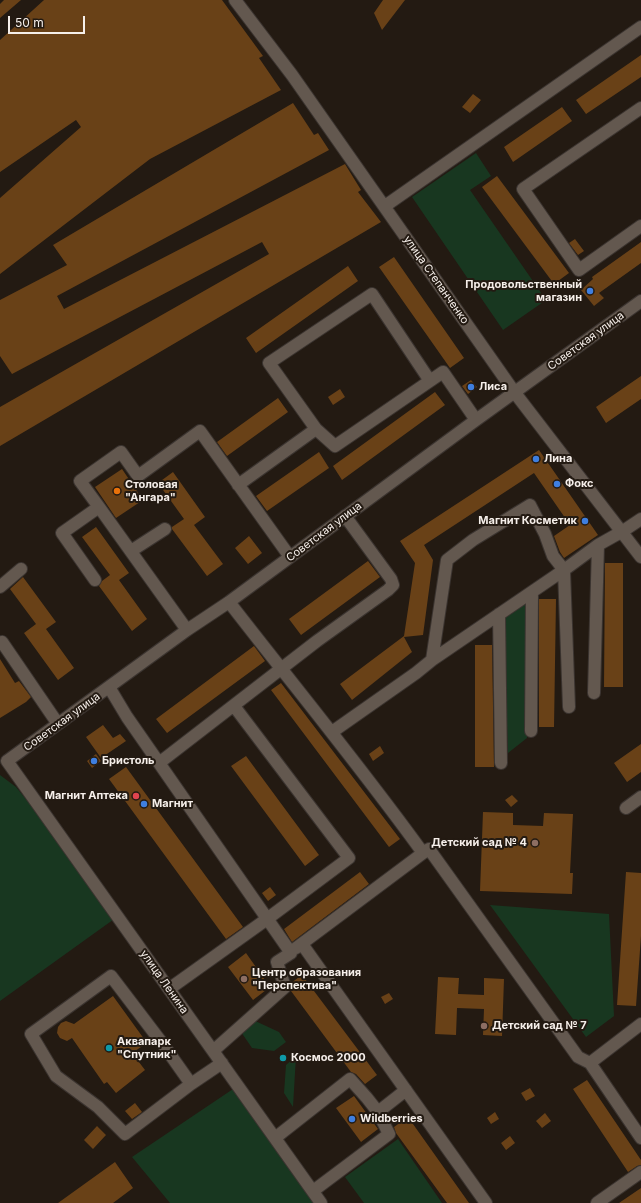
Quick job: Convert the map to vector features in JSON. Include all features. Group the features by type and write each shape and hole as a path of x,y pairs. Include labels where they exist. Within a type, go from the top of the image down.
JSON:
{"street":[{"name":"улица Степанченко","path":"235,0 292,75 515,393 623,531 641,557"},
{"path":"385,206 641,26"},
{"path":"641,108 523,190 579,270 641,226"},
{"path":"430,381 372,294 269,363 316,429 334,446 430,381 443,372 476,420"},
{"name":"Советская улица","path":"3,761 58,724 229,602 476,420 640,305"},
{"path":"238,485 316,429"},
{"path":"188,630 80,480 120,452 138,476 200,431 290,557"},
{"path":"432,660 447,560 473,540 530,505 545,534 553,556 564,570 569,707"},
{"path":"95,580 62,533 99,507"},
{"path":"159,763 393,585 391,579 345,516"},
{"path":"332,732 416,673 432,660 598,545 641,519"},
{"path":"131,551 165,529"},
{"path":"594,693 598,545"},
{"path":"0,587 21,569"},
{"path":"532,592 532,731"},
{"path":"229,602 332,732 423,853"},
{"path":"499,614 501,763"},
{"path":"1,642 58,724"},
{"path":"110,687 127,717 291,953"},
{"path":"169,989 349,858 234,706"},
{"name":"улица Ленина","path":"3,761 169,989 321,1203"},
{"path":"626,808 641,797"},
{"path":"213,1051 286,987 277,962 429,849 578,1057 590,1063 641,1138"},
{"path":"302,944 486,1203"},
{"path":"191,1084 162,1042 111,976 31,1034 56,1076 98,1107 125,1134 191,1084 222,1063"},
{"path":"590,1063 641,1024"},
{"path":"275,1138 350,1079 368,1098 378,1112 389,1134 313,1191"},
{"path":"378,1112 406,1090"},
{"path":"597,1203 641,1172"}],"green space":[{"path":"476,153 491,176 470,190 546,300 503,330 412,197"},
{"path":"525,602 527,738 508,753 503,617"},
{"path":"0,775 16,787 52,831 117,917 0,1001"},
{"path":"490,905 609,914 614,1016 586,1037"},
{"path":"251,1019 279,1032 286,1042 274,1051 252,1048 239,1029"},
{"path":"296,1056 293,1107 284,1093 286,1065"},
{"path":"239,1085 321,1203 170,1203 132,1157"},
{"path":"398,1139 442,1203 364,1203 345,1177"}],"building":[{"path":"4,0 21,0 0,18 0,4"},
{"path":"44,0 222,0 263,56 259,58 281,90 150,159 0,274 0,198 81,127 76,120 0,172 0,40"},
{"path":"383,0 405,0 382,30 374,13"},
{"path":"641,55 641,77 586,114 576,100"},
{"path":"473,94 481,100 470,113 462,107"},
{"path":"293,103 314,135 318,133 329,150 57,296 64,309 345,164 361,190 358,192 381,222 0,446 0,407 269,254 262,242 12,374 0,356 0,300 67,265 53,245"},
{"path":"562,107 572,121 513,162 504,147"},
{"path":"497,176 569,273 554,284 482,187"},
{"path":"575,239 584,251 578,255 569,243"},
{"path":"641,242 641,263 599,293 604,298 594,306 581,290 593,279 592,277"},
{"path":"394,257 464,358 450,368 379,267"},
{"path":"348,266 358,281 256,353 246,338"},
{"path":"641,376 641,399 606,423 596,407"},
{"path":"471,380 477,387 468,394 462,386"},
{"path":"340,389 345,397 333,405 328,397"},
{"path":"435,392 445,405 342,480 333,466"},
{"path":"278,398 288,412 227,456 217,442"},
{"path":"539,450 598,535 564,558 554,536 570,525 534,473 424,545 433,560 423,635 404,637 412,652 352,700 340,684 404,636 415,563 400,541"},
{"path":"319,452 329,468 267,511 256,496"},
{"path":"122,469 143,500 116,518 95,487"},
{"path":"173,472 205,517 194,525 223,564 207,576 172,529 172,527 184,519 158,483"},
{"path":"96,527 129,573 119,580 147,619 132,631 99,586 102,581 110,575 82,537"},
{"path":"249,536 262,553 248,564 235,548"},
{"path":"368,561 380,577 301,635 289,619"},
{"path":"605,563 623,563 623,687 604,687"},
{"path":"23,577 56,622 46,629 74,668 58,680 24,633 36,624 10,589"},
{"path":"539,599 556,599 554,727 539,727"},
{"path":"475,645 492,645 494,767 475,767"},
{"path":"254,646 265,661 167,733 156,719"},
{"path":"0,659 15,683 19,681 31,697 26,702 0,718"},
{"path":"281,683 400,839 389,847 271,690"},
{"path":"103,725 113,738 120,734 126,741 101,758 86,737"},
{"path":"641,744 641,772 627,782 614,763"},
{"path":"380,746 384,753 373,761 369,754"},
{"name":"Бристоль","path":"96,754 101,761 92,768 87,761"},
{"path":"246,756 319,855 305,866 231,766"},
{"path":"126,767 243,927 226,939 109,779"},
{"path":"512,795 518,801 511,807 505,800"},
{"path":"483,812 513,813 513,825 543,826 544,813 573,814 570,873 573,873 572,894 480,891"},
{"path":"360,872 369,884 292,942 284,929"},
{"path":"626,872 641,873 641,936 636,1006 617,1005"},
{"path":"270,887 276,895 268,901 262,893"},
{"path":"246,953 270,987 253,1000 228,967"},
{"path":"302,975 377,1075 365,1084 356,1074 351,1072 291,991 291,983"},
{"path":"438,977 459,978 458,994 484,995 484,978 504,979 502,1036 483,1035 484,1009 457,1008 456,1035 435,1034"},
{"path":"389,993 393,999 385,1004 381,997"},
{"name":"Аквапарк \"Спутник\"","path":"113,996 147,1043 132,1053 145,1070 116,1093 107,1082 104,1084 72,1038 67,1041 60,1038 57,1033 58,1027 61,1023 66,1021 74,1024"},
{"path":"587,1080 641,1160 641,1165 628,1172 573,1089"},
{"path":"530,1088 535,1096 526,1101 521,1093"},
{"path":"354,1096 378,1129 361,1142 336,1108"},
{"path":"135,1103 142,1112 132,1119 125,1111"},
{"path":"495,1112 499,1119 491,1124 487,1118"},
{"path":"545,1113 551,1121 542,1128 536,1121"},
{"path":"408,1117 469,1203 447,1203 396,1133 394,1127"},
{"path":"97,1126 106,1135 93,1149 84,1140"},
{"path":"510,1136 515,1143 506,1150 501,1143"},
{"path":"115,1162 133,1188 113,1203 58,1203"},
{"path":"641,1188 641,1203 619,1203"}],"place":[{"name":"Продовольственный магазин","path":"590,291"},
{"name":"Лиса","path":"471,387"},
{"name":"Лина","path":"536,459"},
{"name":"Фокс","path":"557,484"},
{"name":"Столовая \"Ангара\"","path":"117,491"},
{"name":"Магнит Косметик","path":"585,521"},
{"name":"Бристоль","path":"94,761"},
{"name":"Магнит Аптека","path":"136,796"},
{"name":"Магнит","path":"144,804"},
{"name":"Детский сад № 4","path":"535,843"},
{"name":"Центр образования \"Перспектива\"","path":"244,979"},
{"name":"Детский сад № 7","path":"484,1026"},
{"name":"Аквапарк \"Спутник\"","path":"109,1048"},
{"name":"Космос 2000","path":"283,1058"},
{"name":"Wildberries","path":"352,1119"}]}
